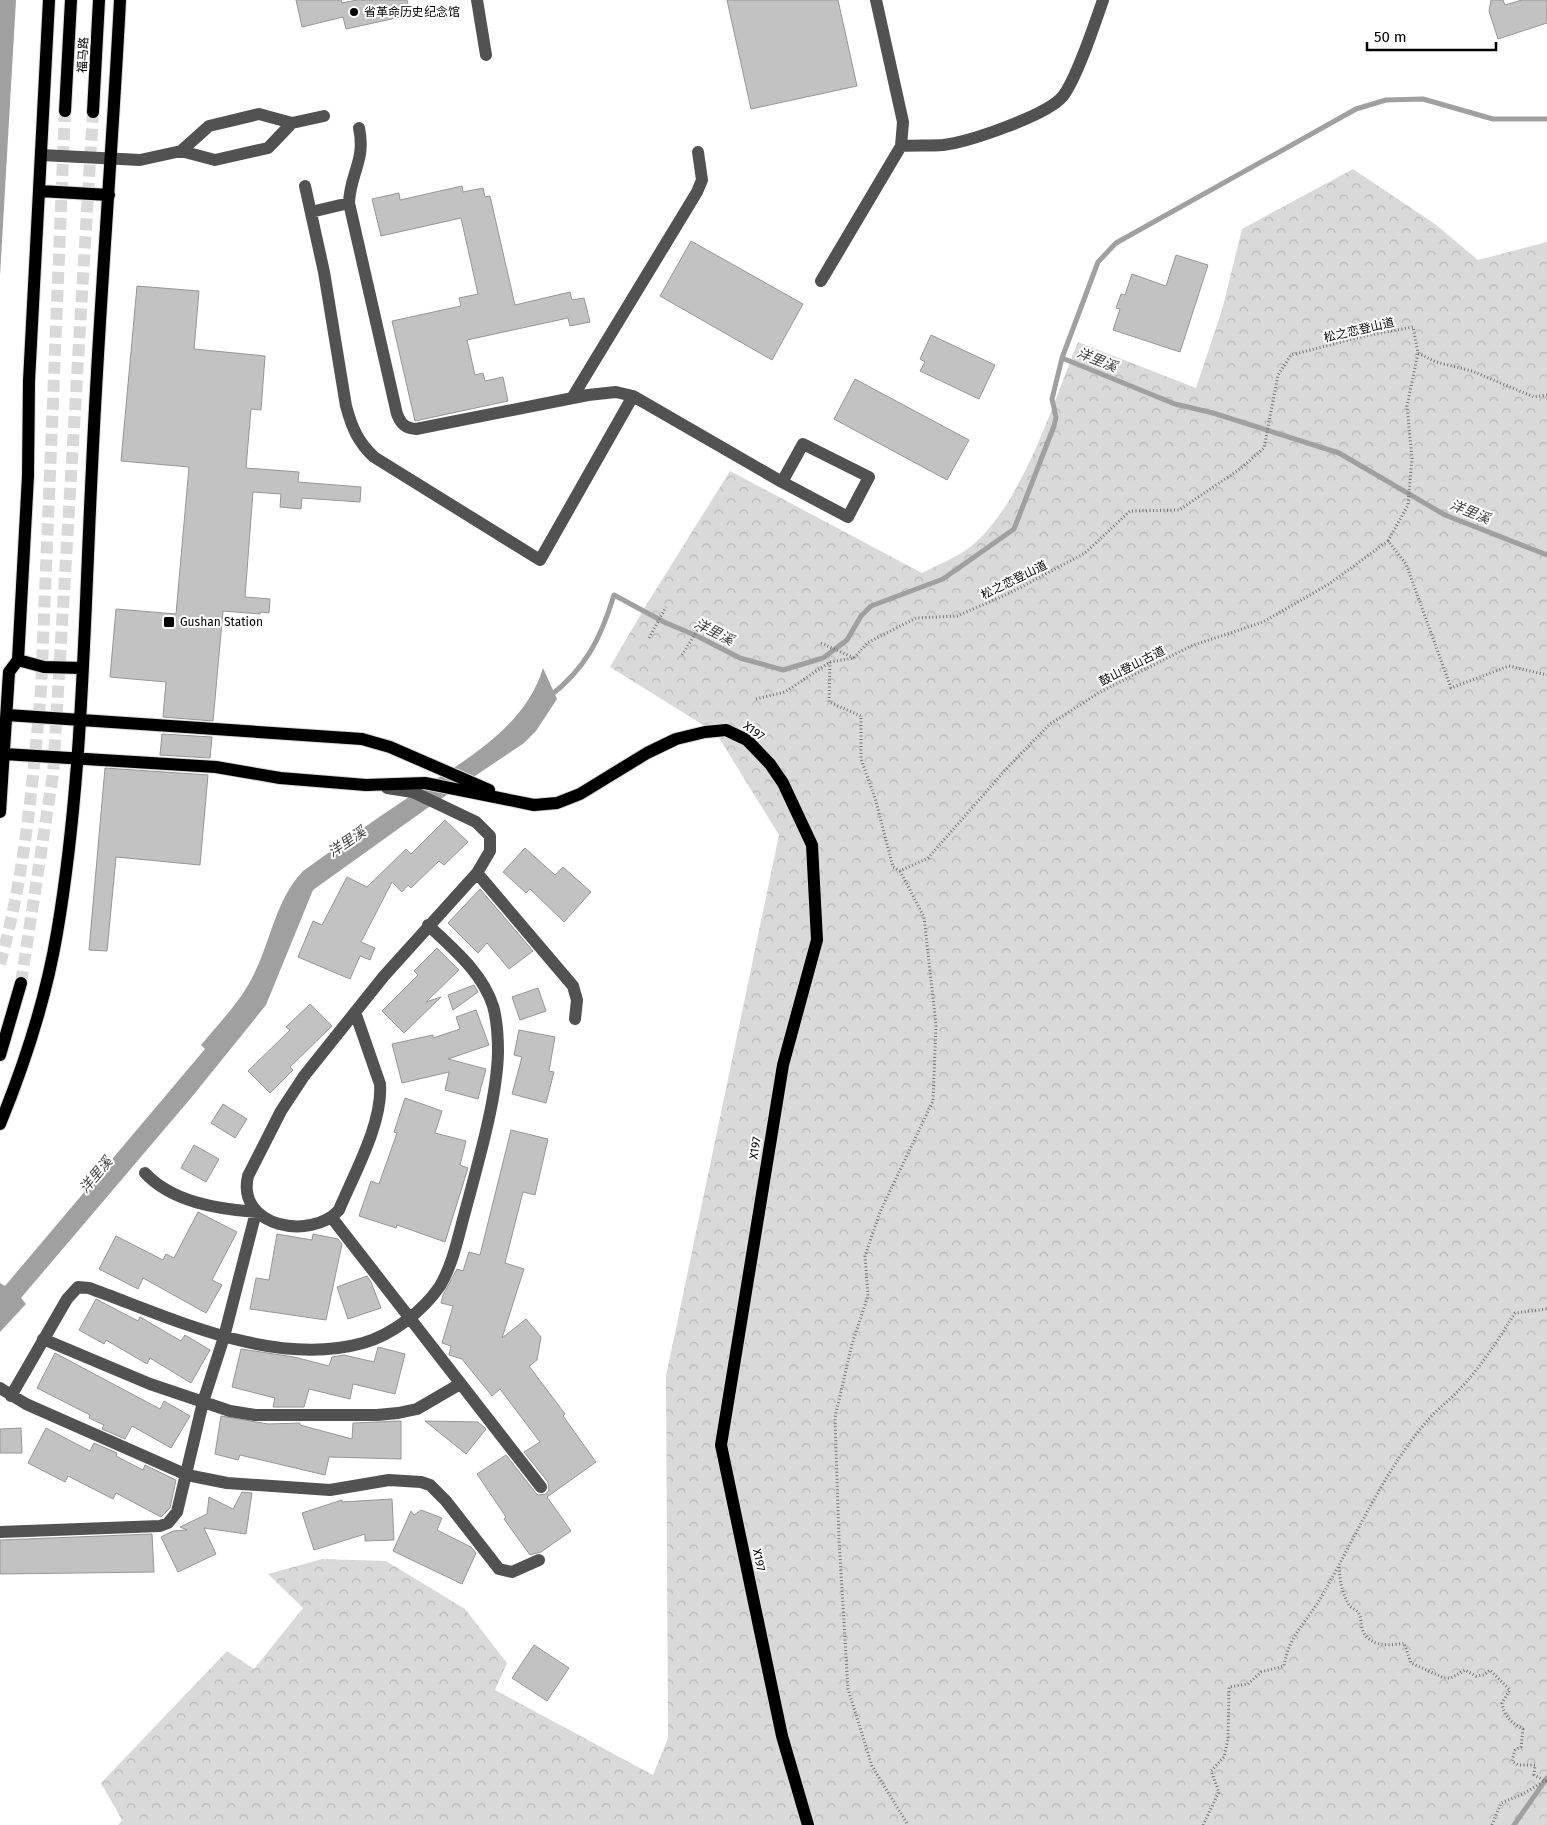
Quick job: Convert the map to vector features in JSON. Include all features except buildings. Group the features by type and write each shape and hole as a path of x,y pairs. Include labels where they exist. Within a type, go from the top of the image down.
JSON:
{"main road":[{"path":"0,812 9,672 18,660 28,476 29,381 49,0"},
{"name":"福马路","path":"65,111 71,0"},
{"name":"福马路","path":"94,112 99,0"},
{"path":"0,1124 33,1029 56,935 67,863 80,720 92,457 112,158 120,0"},
{"path":"40,192 109,195"},
{"path":"18,660 44,667 82,668"},
{"path":"7,715 362,739 390,747 445,769 478,789"},
{"name":"X197","path":"478,789 513,802 546,805 569,799 670,742 705,732 726,730 747,740 770,764 782,783 812,845 817,940 783,1065 721,1445 782,1736 808,1825"},
{"path":"4,754 216,767 280,778 366,784 426,783 478,789"},
{"path":"0,1054 21,983"}],"street":[{"path":"477,0 486,55"},
{"path":"821,281 901,146 903,122 876,0"},
{"path":"901,146 944,145 970,140 1045,110 1063,97 1073,78 1103,0"},
{"path":"181,151 209,126 260,114 292,123 324,116"},
{"path":"41,155 140,160 181,151 215,160 268,148 292,123"},
{"path":"359,128 362,151 350,190 349,203 397,414 401,423 407,428 416,429 572,398 616,392 633,396 782,482 848,517 869,477 803,444 782,482"},
{"path":"572,398 697,192 702,180 698,152"},
{"path":"305,186 324,272 346,406 352,427 360,444 374,457 540,560 633,396"},
{"path":"311,212 349,203"},
{"path":"0,1532 160,1526 168,1523 177,1512 203,1402 224,1337 256,1212 247,1196 246,1186 252,1168 281,1112 304,1076 428,925 477,873 490,851 490,836 481,826 450,809 413,792 366,784"},
{"path":"477,873 573,986 577,1000 575,1019"},
{"path":"11,1396 73,1291 83,1286 224,1337 285,1348 346,1346 380,1337 409,1318 431,1298 440,1285 453,1254 491,1102 498,1052 493,1006 482,980 428,925"},
{"path":"144,1173 161,1187 174,1194 218,1208 256,1212 276,1224 285,1226 313,1225 326,1222 332,1218 339,1210 372,1128 381,1096 380,1084 356,1012"},
{"path":"332,1218 542,1487"},
{"path":"43,1339 150,1384 203,1402 255,1415 388,1414 417,1409 460,1384"},
{"path":"0,1388 11,1396 161,1466 187,1475 227,1483 330,1490 389,1480 420,1482 430,1486 446,1501 499,1569 512,1572 539,1560"}],"path":[{"name":"松之恋登山道","path":"854,658 867,643 916,618 957,616 1010,593 1085,553 1130,511 1179,510 1240,469 1264,448 1278,375 1291,356 1365,336 1413,327 1418,353"},
{"path":"1547,395 1534,397 1472,371 1436,362 1418,353 1407,406 1412,458 1408,505 1388,540 1406,564 1452,688 1509,666 1547,674"},
{"name":"鼓山登山古道","path":"900,871 928,858 1007,768 1050,724 1100,692 1191,646 1262,622 1329,584 1388,540"},
{"path":"649,638 666,607"},
{"path":"682,655 705,618"},
{"path":"821,643 854,658"},
{"path":"756,699 786,692 830,662 854,658"},
{"path":"830,662 829,702 861,716 861,759 875,798 894,867 900,871 924,917 936,1025 933,1102 880,1212 865,1256 868,1296 852,1344 835,1417 838,1540 848,1689 872,1766 908,1825"},
{"path":"1203,1825 1219,1792 1211,1771 1224,1757 1228,1739 1229,1687 1248,1684 1261,1672 1284,1666 1287,1650 1298,1628 1318,1604 1369,1507 1426,1421 1459,1390 1491,1351 1515,1313 1547,1309"},
{"path":"1339,1567 1341,1590 1350,1606 1357,1611 1363,1632 1371,1640 1385,1646 1404,1643 1411,1662 1444,1678 1451,1678 1465,1670 1476,1676 1484,1675 1490,1670 1510,1690 1502,1703 1503,1713 1514,1724 1524,1729 1522,1747 1515,1750 1512,1761 1518,1765 1535,1765 1534,1775 1547,1782"},
{"path":"1492,1825 1501,1803 1547,1782"}],"green space":[{"path":"1353,169 1435,224 1478,260 1547,242 1547,1825 118,1825 122,1820 101,1783 227,1651 254,1669 303,1608 268,1574 322,1559 386,1561 465,1609 507,1663 495,1690 653,1775 668,1738 666,1376 779,835 716,733 610,667 730,471 922,573 963,552 975,543 992,524 1008,502 1023,476 1036,449 1078,342 1196,388 1222,310 1242,229"}],"water":[{"path":"0,0 16,0 0,276"},
{"path":"543,668 557,699 536,731 524,743 426,809 313,890 266,1005 191,1098 21,1298 26,1304 0,1332 0,1283 5,1286 205,1049 201,1045 230,1011 249,984 260,961 280,907 294,882 303,871 487,744 521,710 534,690"}],"waterway":[{"path":"1062,358 1098,262 1116,243 1356,109 1386,100 1423,99 1493,119 1547,119"},
{"name":"洋里溪","path":"550,696 563,685 591,651 604,625 614,595 664,622 740,658 783,670 823,658 847,640 861,616 871,606 943,579 1014,529 1054,426 1056,417 1052,399 1062,358 1175,404 1213,413 1339,453 1445,515 1547,555"},
{"path":"1514,1825 1547,1778"}],"tunnel":[{"path":"0,964 9,930 22,862 41,689 65,111"},
{"path":"21,983 53,774 93,112"}],"place":[{"name":"省革命历史纪念馆","path":"354,12"},
{"name":"Gushan Station","path":"169,622"}]}
